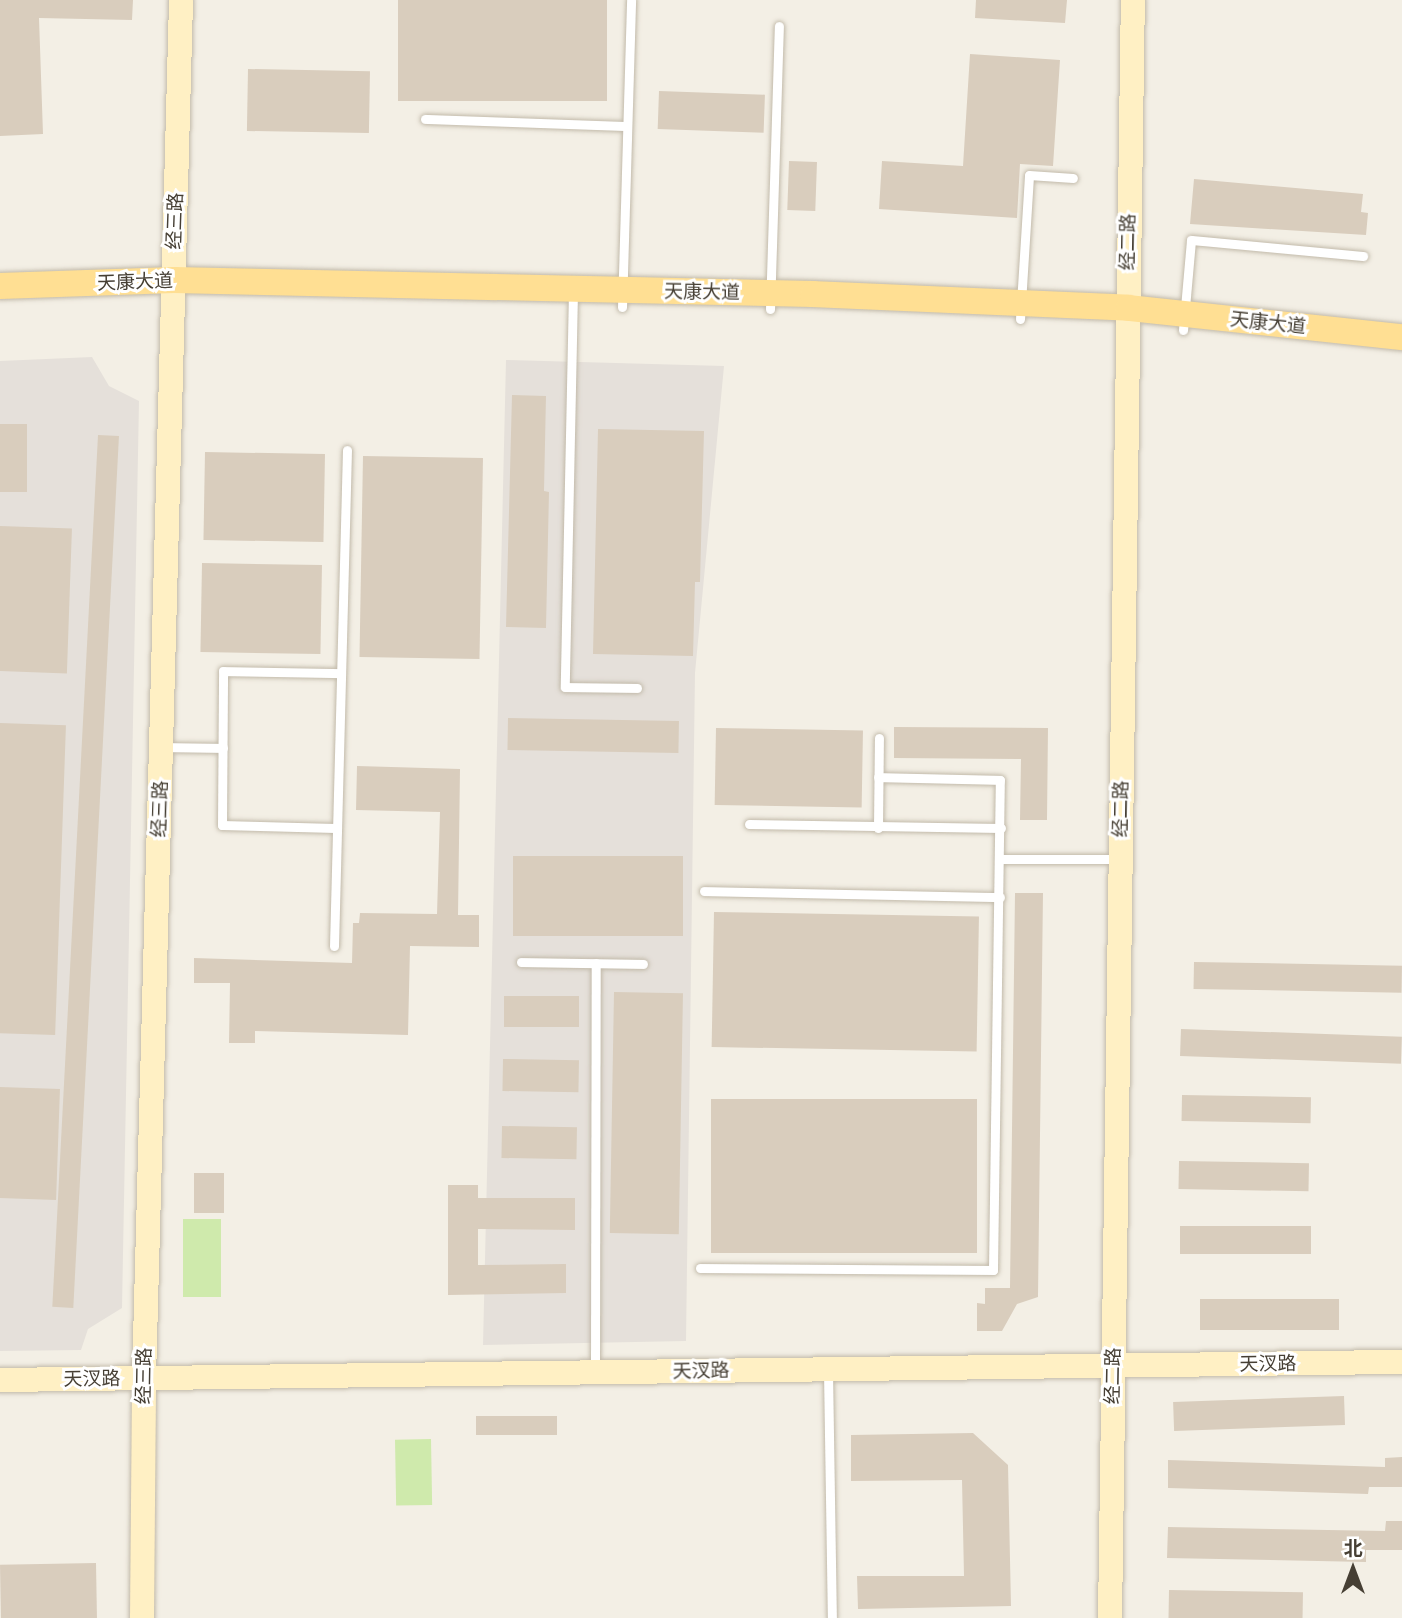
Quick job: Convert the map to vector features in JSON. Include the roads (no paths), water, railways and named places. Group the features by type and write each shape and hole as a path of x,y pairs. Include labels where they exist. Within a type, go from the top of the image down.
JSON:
{"main road":[{"name":"天康大道","path":"0,286 771,301 1119,316 1402,337"},
{"name":"天康大道","path":"0,302 174,288"},
{"name":"天康大道","path":"1184,322 1402,353"}],"street":[{"name":"经三路","path":"142,1618 144,1377 181,0"},
{"name":"经二路","path":"1095,1618 1105,1367 1112,859 1119,316 1116,0"},
{"name":"经二路","path":"1119,316 1133,0"},
{"name":"天汊路","path":"0,1380 1402,1362"},
{"name":"经二路","path":"1105,1367 1110,1618"}],"lane":[{"path":"622,299 631,0"},
{"path":"771,301 779,26"},
{"path":"425,119 627,126"},
{"path":"1020,312 1029,175 1073,178"},
{"path":"1184,322 1191,240 1363,256"},
{"path":"573,298 565,687 637,688"},
{"path":"334,946 347,450"},
{"path":"335,828 222,825 223,671 341,673"},
{"path":"878,828 879,738"},
{"path":"162,747 223,748"},
{"path":"700,1268 993,1270 1001,859 1000,780 878,777"},
{"path":"749,824 1001,828"},
{"path":"1001,859 1112,859"},
{"path":"704,891 1000,897"},
{"path":"521,962 643,964"},
{"path":"596,963 596,1372"},
{"path":"828,1370 832,1618"}]}
